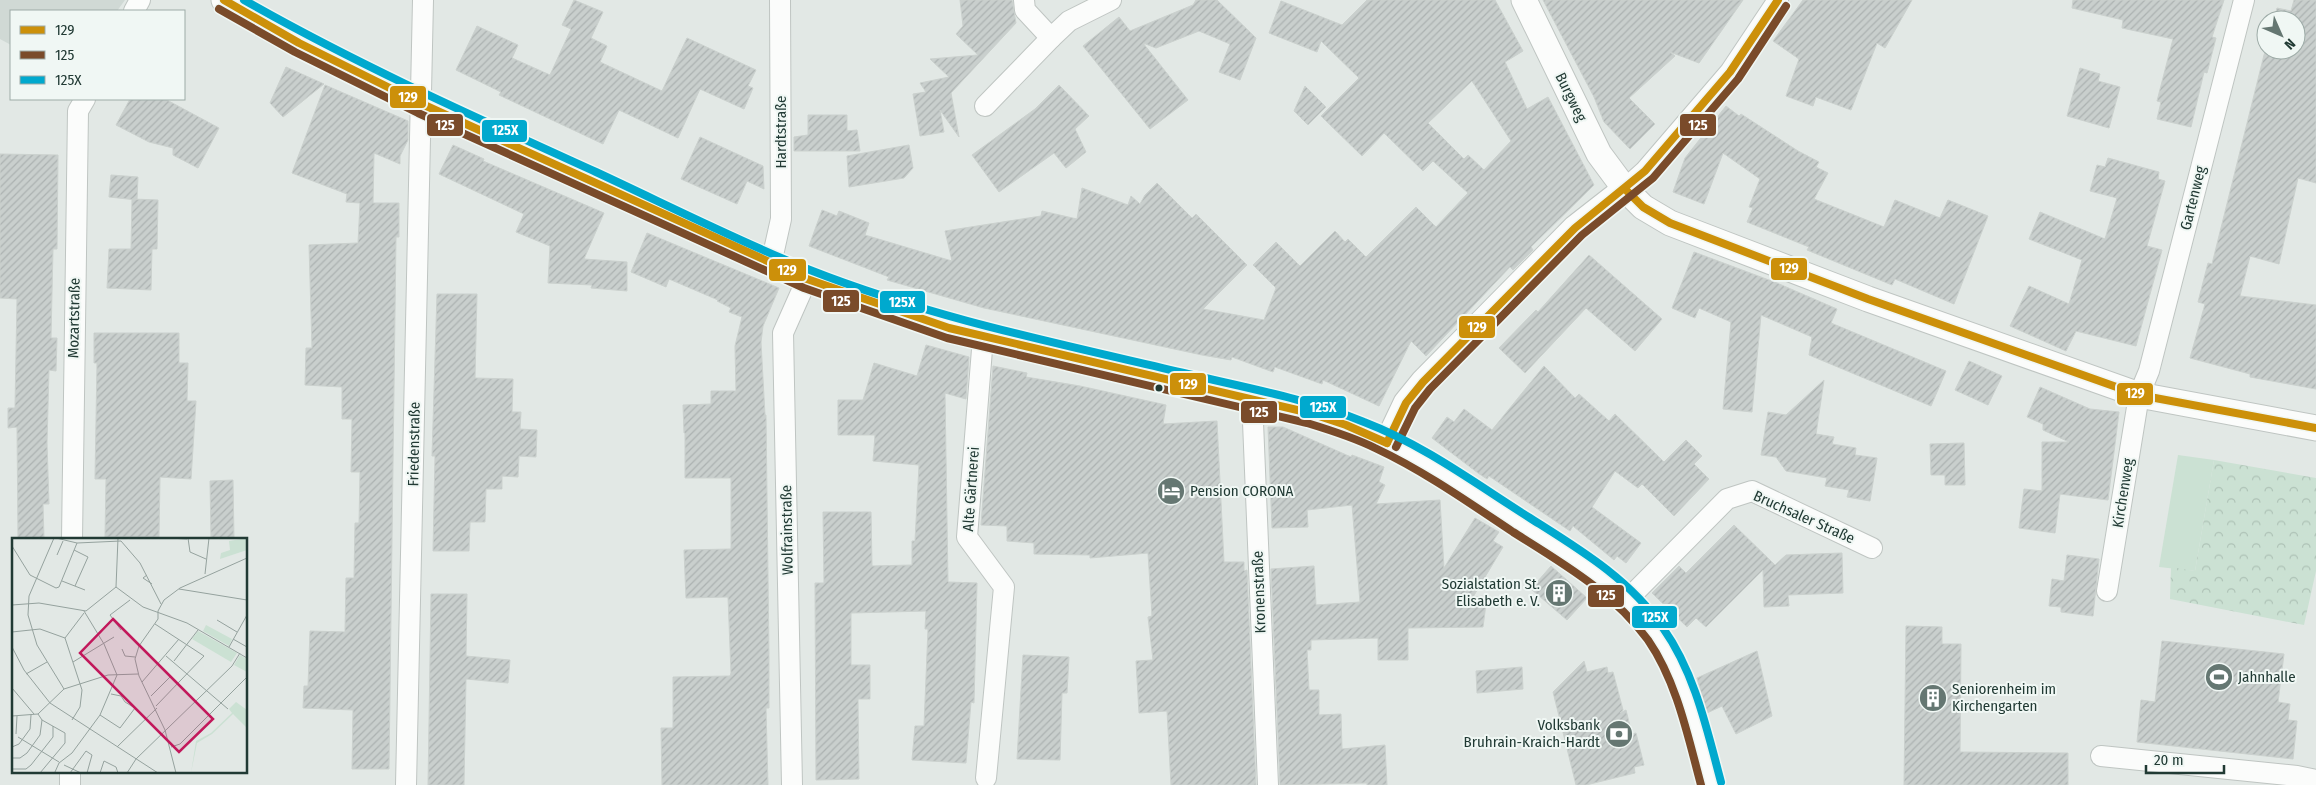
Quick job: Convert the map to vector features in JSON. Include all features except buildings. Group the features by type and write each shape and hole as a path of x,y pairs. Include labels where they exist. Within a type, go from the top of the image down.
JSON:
{"street":[{"path":"224,0 299,43 422,104 807,279 903,314 983,337 1310,413 1346,425 1387,443 1441,473 1596,573 1628,600 1657,636 1680,682 1711,785"},
{"name":"Friedenstraße","path":"406,785 422,104 422,0"},
{"name":"Hardtstraße","path":"771,264 781,219 780,0"},
{"path":"1024,0 1025,10 1051,38"},
{"path":"985,106 1069,21 1111,0"},
{"name":"Burgweg","path":"1524,0 1599,154 1625,190 1643,207 1670,223 1868,299 2139,395 2316,428"},
{"path":"1387,443 1406,403 1423,382 1575,228 1625,190 1645,171 1730,72 1778,0"},
{"name":"Gartenweg","path":"2139,395 2149,371 2244,0"},
{"name":"Mozartstraße","path":"72,538 78,111 84,100"},
{"name":"Wolfrainstraße","path":"792,785 783,333 807,279"},
{"name":"Alte Gärtnerei","path":"983,337 967,536 1004,587 986,778"},
{"name":"Kirchenweg","path":"2107,591 2139,395"},
{"name":"Kronenstraße","path":"1252,398 1268,785"},
{"name":"Bruchsaler Straße","path":"1628,600 1727,499 1752,491 1872,548"},
{"path":"2101,756 2296,776 2316,780"},
{"path":"70,772 70,785"}],"shaded area":[{"path":"0,0 125,0 118,10 10,10 10,44 0,39"}],"green space":[{"path":"2178,455 2214,460 2195,571 2159,567"},
{"path":"2214,460 2316,478 2316,571 2304,625 2170,599 2171,567 2195,571"}],"transit line":[{"name":"129","path":"224,0 299,43 422,104 807,279 949,328 1310,413 1346,425 1387,443"},
{"name":"125X","path":"244,0 330,47 418,90 729,235 810,270 903,302 997,329 1299,400 1364,422 1408,442 1449,466 1585,554 1619,580 1650,610 1674,645 1692,683 1705,722 1721,782"},
{"name":"129","path":"1387,443 1406,403 1423,382 1575,228 1645,171 1730,72 1778,0"},
{"name":"125","path":"1396,447 1415,408 1430,389 1582,235 1653,178 1738,79 1786,6"},
{"name":"125","path":"219,9 295,52 418,113 804,288 947,338 1307,423 1350,437 1393,457 1446,487 1568,567 1619,607 1648,640 1667,674 1686,729 1701,785"},
{"name":"129","path":"1625,189 1643,207 1670,223 1868,299 2139,395 2316,428"}],"place":[{"name":"Pension CORONA","path":"1171,491"},
{"name":"Sozialstation St. Elisabeth e. V.","path":"1559,593"},
{"name":"Jahnhalle","path":"2219,677"},
{"name":"Seniorenheim im Kirchengarten","path":"1933,698"},
{"name":"Volksbank Bruhrain-Kraich-Hardt","path":"1619,734"}]}
